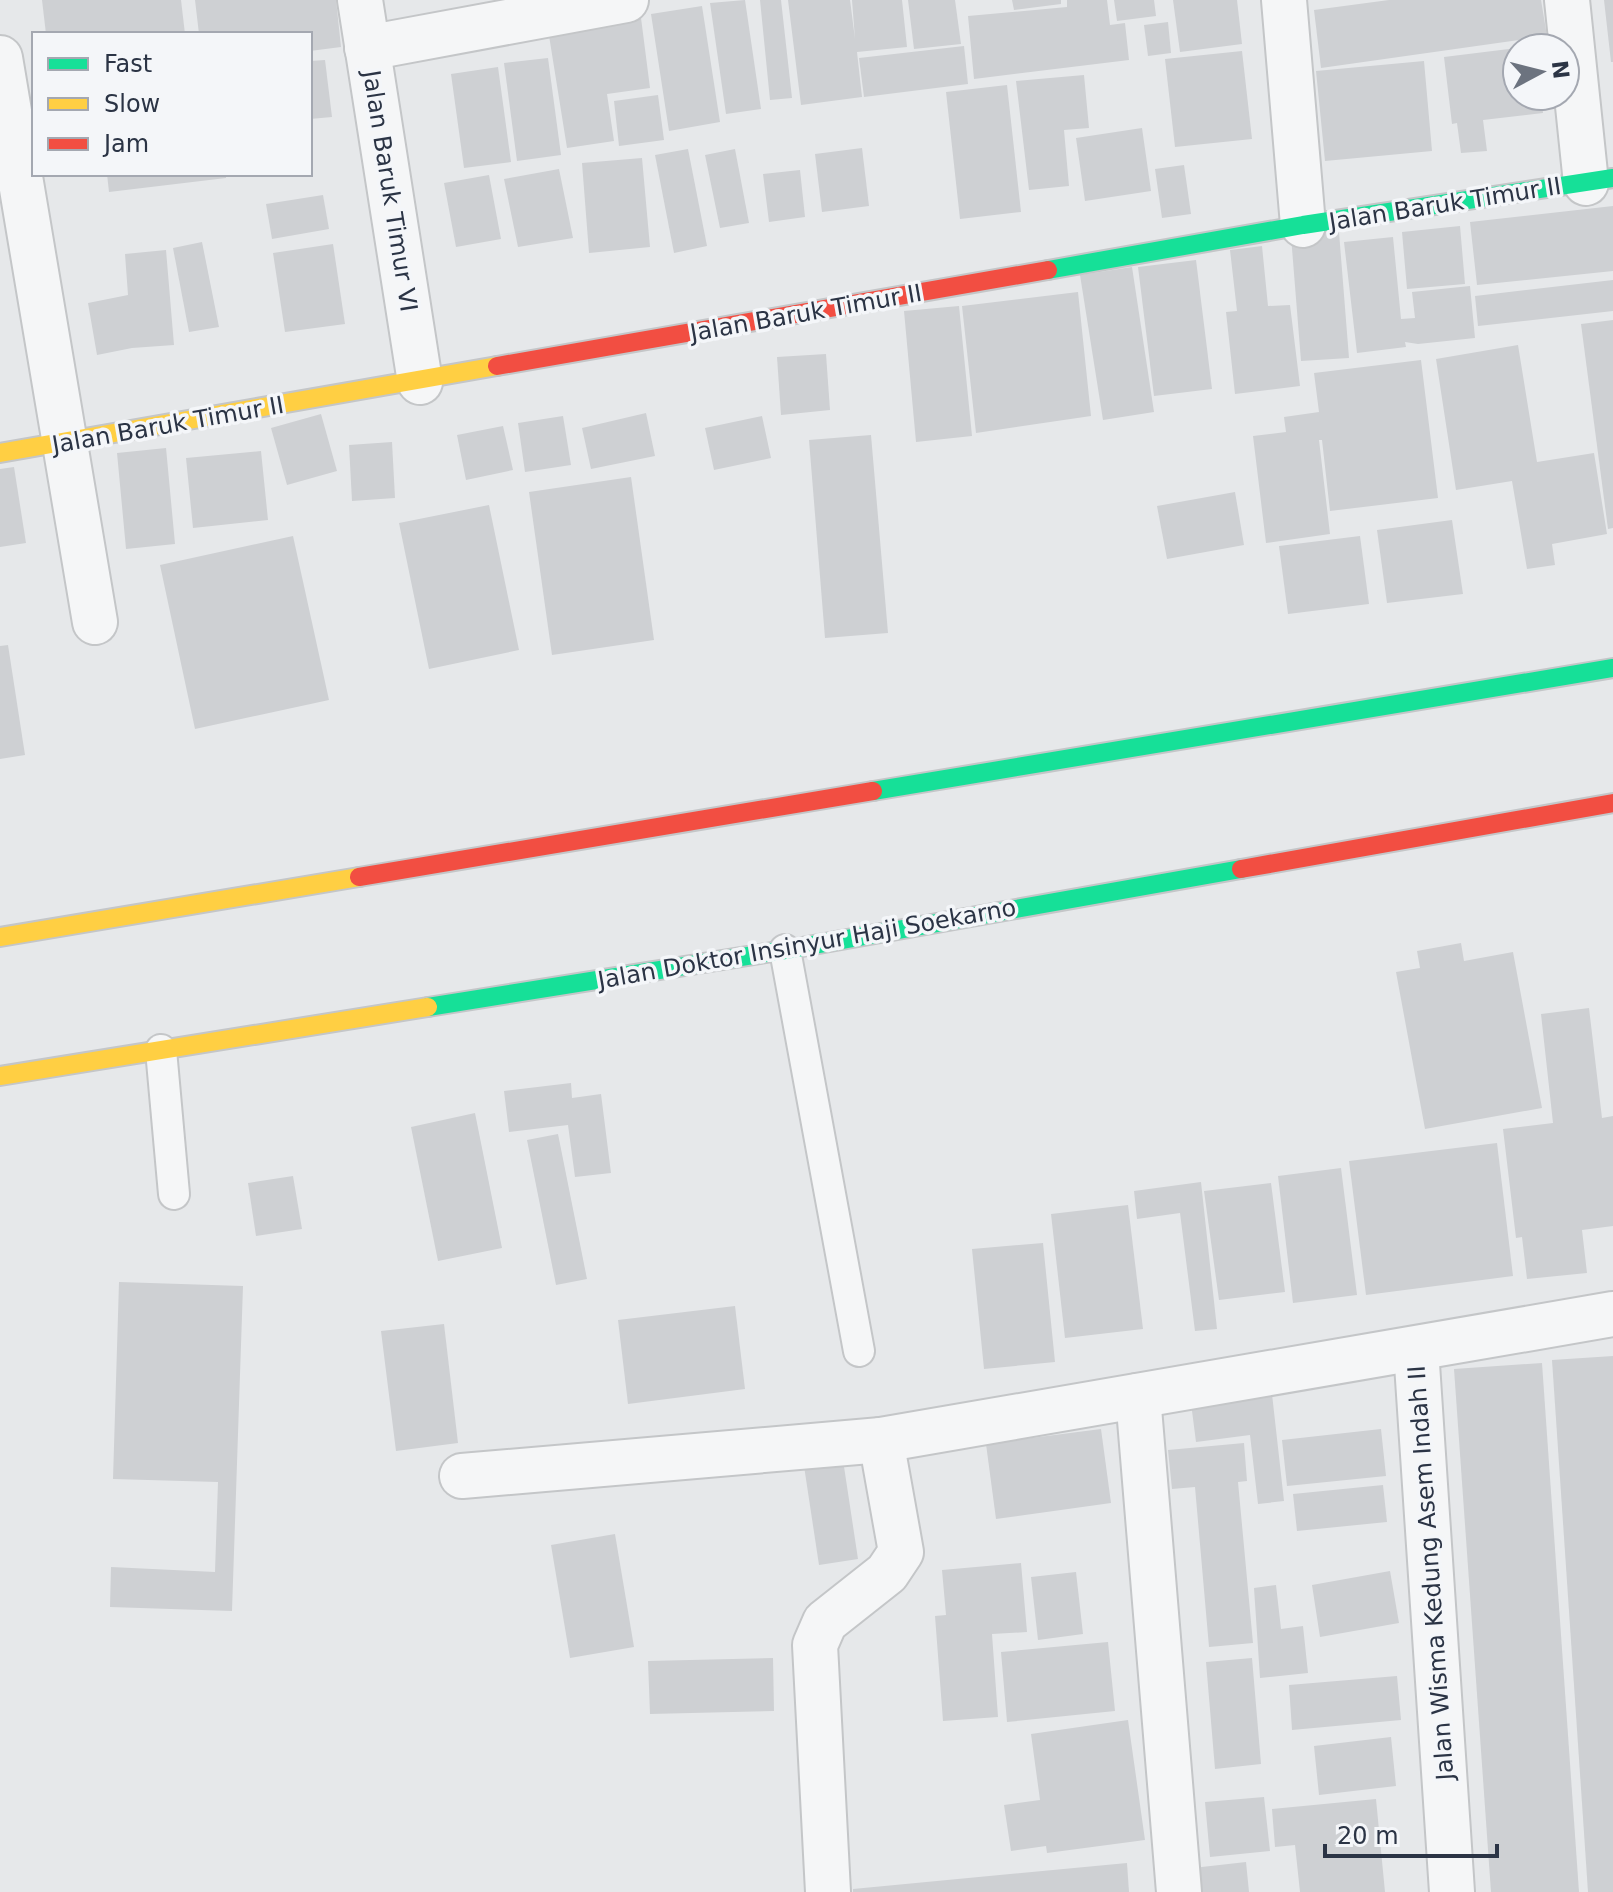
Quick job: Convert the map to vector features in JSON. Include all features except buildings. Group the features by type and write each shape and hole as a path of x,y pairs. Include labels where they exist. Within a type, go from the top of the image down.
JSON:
{"main road":[{"name":"Jalan Baruk Timur II","path":"0,453 420,382 1303,225 1600,180"},
{"path":"0,937 1613,668"},
{"name":"Jalan Doktor Insinyur Haji Soekarno","path":"0,1076 785,950 1613,803"}],"street":[{"name":"Jalan Baruk Timur VI","path":"360,0 420,382"},
{"path":"367,48 626,0"},
{"path":"1284,0 1303,225"},
{"path":"1567,0 1600,180"},
{"path":"0,58 95,622"},
{"name":"Jalan Wisma Kedung Asem Indah II","path":"462,1476 881,1440 1613,1314"},
{"name":"Jalan Wisma Kedung Asem Indah II","path":"1416,1349 1452,1892"},
{"path":"1138,1396 1179,1892"},
{"path":"828,1892 815,1645 825,1622 887,1573 901,1552 881,1440"}],"lane":[{"path":"785,950 859,1351"},
{"path":"161,1050 174,1194"}],"traffic: fast":[{"path":"1048,270 1303,225 1613,178"},
{"path":"873,791 1613,668"},
{"path":"428,1007 785,950 1241,869"}],"traffic: slow":[{"path":"0,453 497,366"},
{"path":"0,937 359,877"},
{"path":"0,1076 428,1007"}],"traffic: jam":[{"path":"497,366 1048,270"},
{"path":"359,877 873,791"},
{"path":"1241,869 1613,803"}]}
